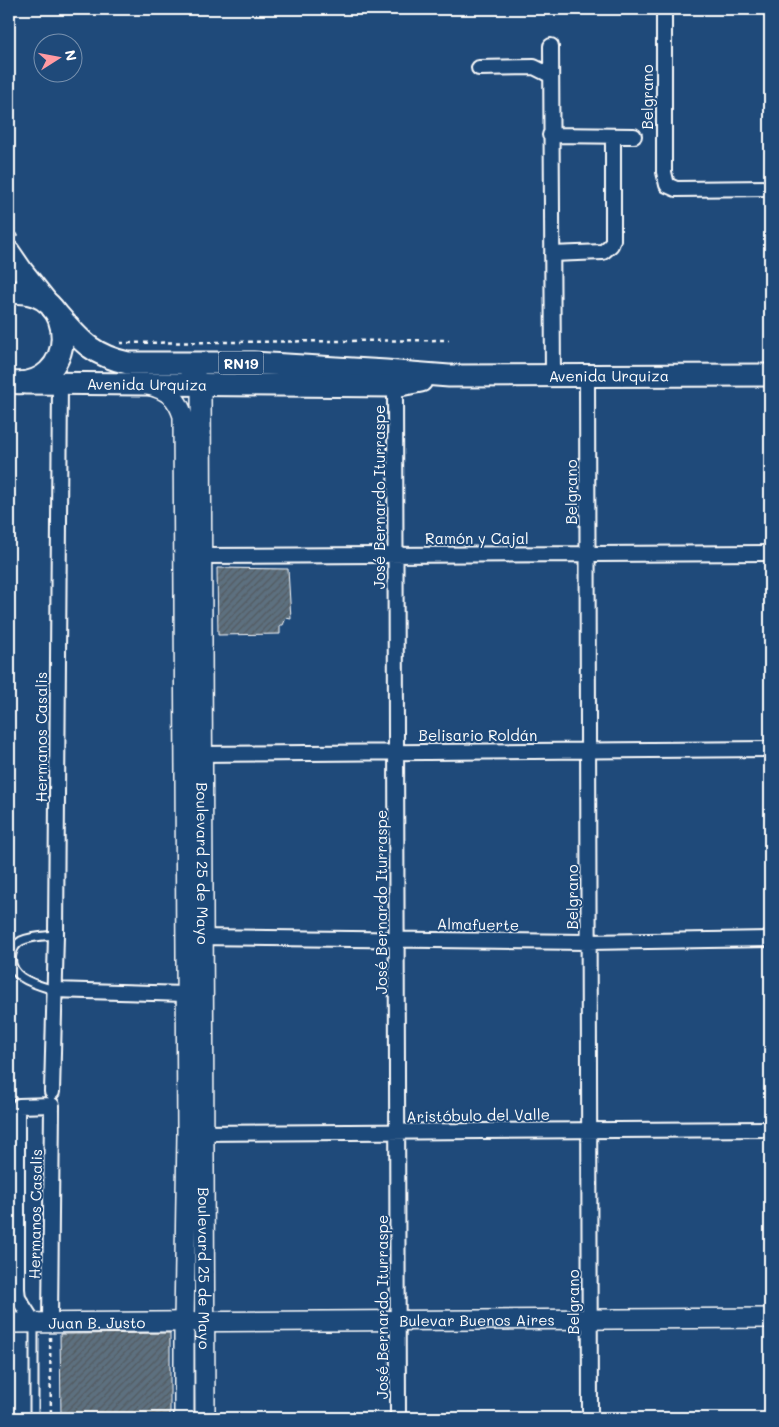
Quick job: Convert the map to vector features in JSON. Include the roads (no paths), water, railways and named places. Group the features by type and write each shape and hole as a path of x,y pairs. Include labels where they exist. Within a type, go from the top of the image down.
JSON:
{"main road":[{"name":"RN19","path":"15,247 22,271 50,306 60,322 63,336 61,351 55,364 45,374 32,381 15,383"},
{"name":"RN19","path":"9,293 30,294 50,306"},
{"name":"Avenida Urquiza","path":"50,306 93,350 116,360 130,363 253,363 448,376 770,375"},
{"path":"130,363 152,369 186,373 195,377 201,384"},
{"name":"Avenida Urquiza","path":"15,383 394,386 448,376"},
{"name":"Boulevard 25 de Mayo","path":"142,383 167,391 180,406 183,416 193,556"},
{"name":"Boulevard 25 de Mayo","path":"184,1418 184,1322 195,1133 193,556 201,384"},
{"name":"Boulevard 25 de Mayo","path":"195,937 185,994 195,1133 204,1322 205,1418"},
{"name":"Bulevar Buenos Aires","path":"184,1322 770,1318"},
{"name":"Juan B. Justo","path":"9,1323 184,1322"}],"street":[{"name":"Belgrano","path":"664,9 664,172 667,185 676,189 770,188"},
{"path":"551,46 550,135 553,376"},
{"path":"479,68 534,67 550,75"},
{"path":"550,135 634,136"},
{"path":"552,254 603,252 613,240 613,136"},
{"name":"Belgrano","path":"587,376 590,1418"},
{"name":"Hermanos Casalis","path":"42,1323 52,1098 56,935 60,383"},
{"name":"José Bernardo Iturraspe","path":"394,386 398,1418"},
{"name":"Ramón y Cajal","path":"193,556 770,553"},
{"name":"Belisario Roldán","path":"194,754 770,750"},
{"name":"Almafuerte","path":"195,937 588,942 770,939"},
{"path":"54,990 185,994"},
{"name":"Hermanos Casalis","path":"42,1323 18,1298 17,1109 19,1106 52,1098"},
{"name":"Aristóbulo del Valle","path":"195,1133 770,1129"}],"lane":[{"path":"54,990 34,983 15,973 10,963 12,950 19,942 30,938 56,935"},
{"path":"34,1418 42,1323"}]}
